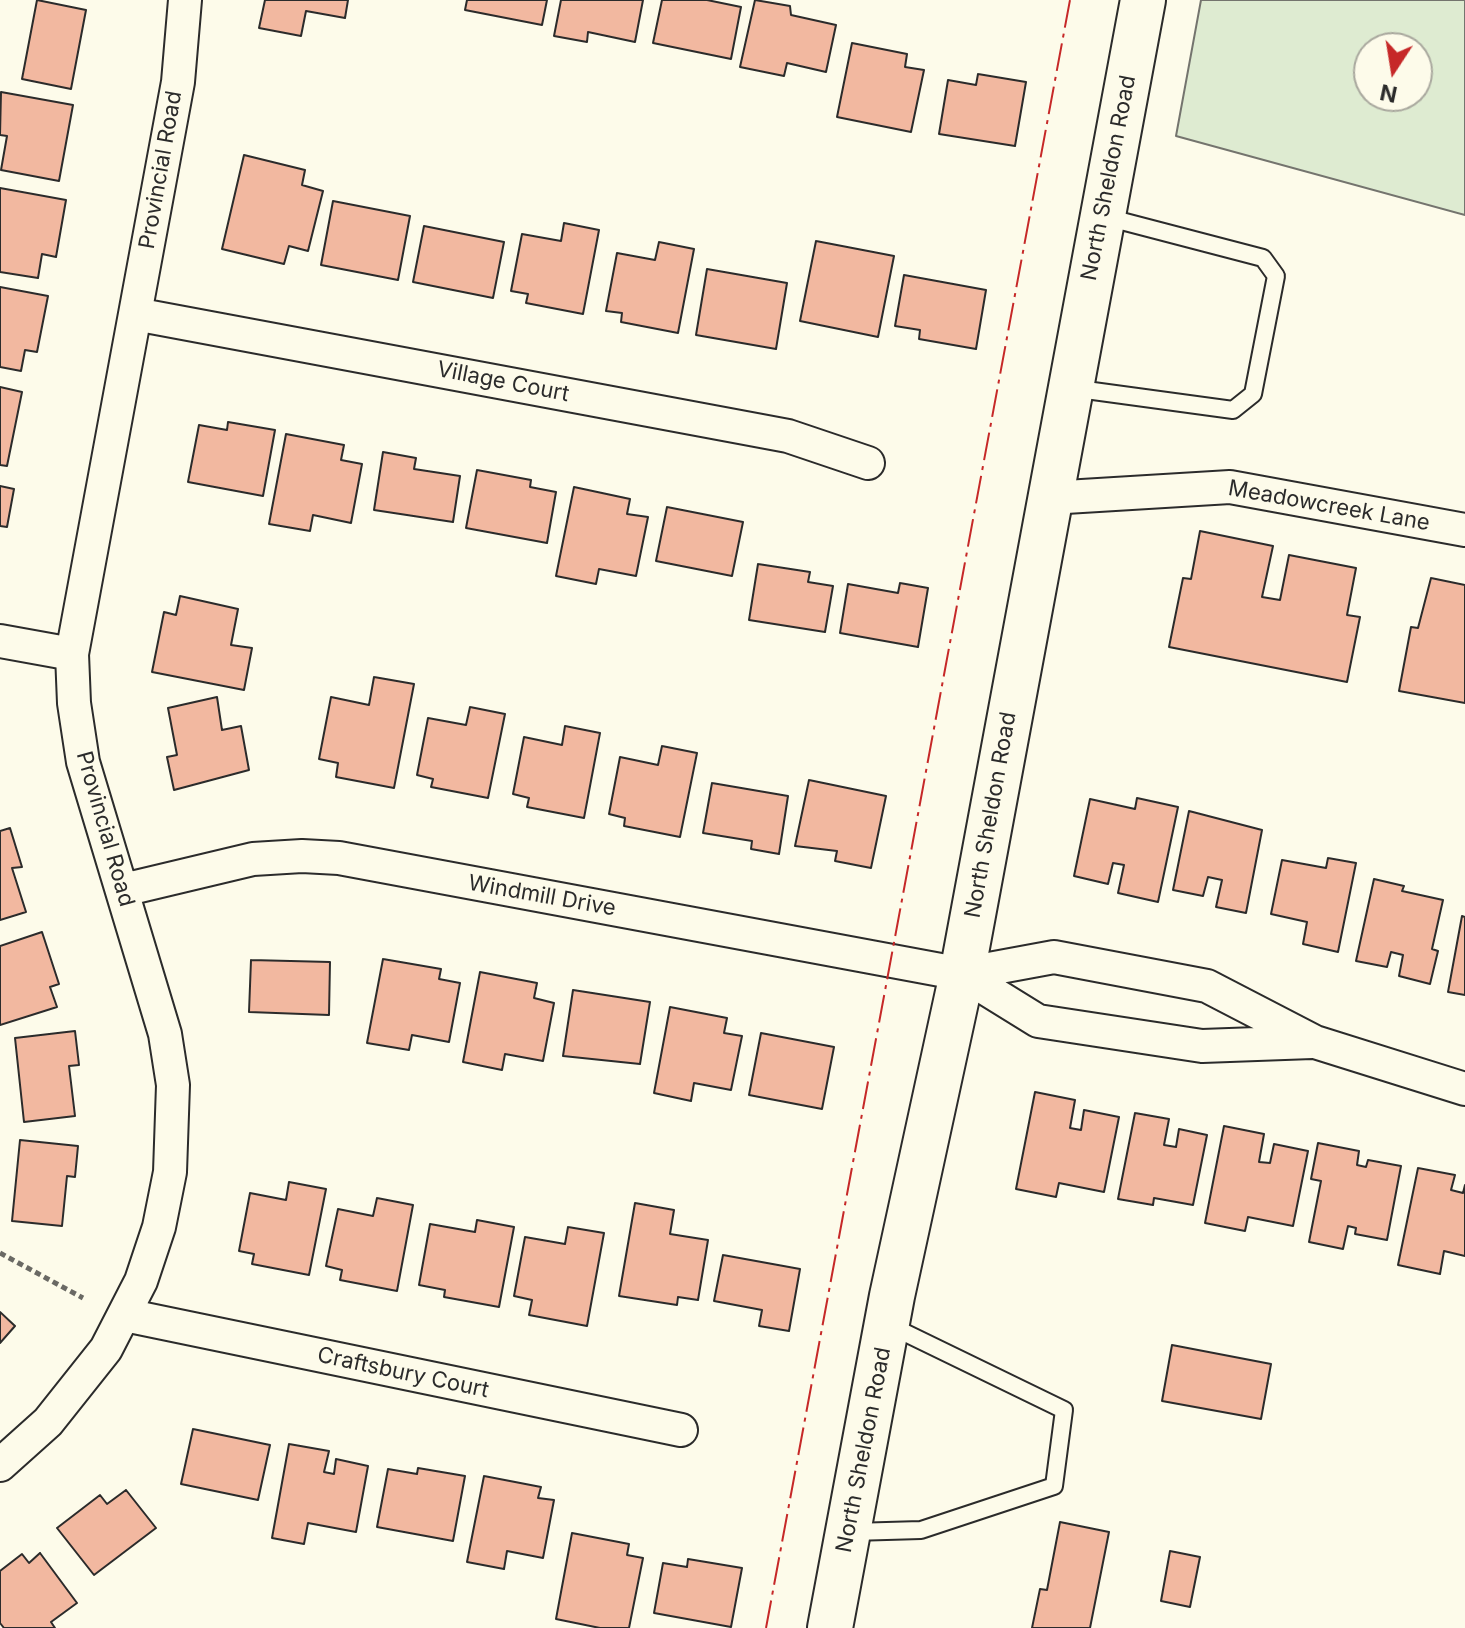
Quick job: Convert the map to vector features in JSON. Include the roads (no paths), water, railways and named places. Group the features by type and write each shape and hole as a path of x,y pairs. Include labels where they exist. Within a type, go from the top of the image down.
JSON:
{"street":[{"name":"Provincial Road","path":"0,1465 48,1422 76,1390 125,1315 159,1227 170,1172 174,1124 165,1034 83,762 74,703 72,654 178,82 185,0"},
{"name":"North Sheldon Road","path":"830,1628 887,1324 962,974 1143,0"},
{"name":"Village Court","path":"135,314 788,436 868,463"},
{"name":"Meadowcreek Lane","path":"1049,498 1230,487 1465,530"},
{"path":"0,641 72,654"},
{"name":"Windmill Drive","path":"123,890 253,859 339,858 962,974 1054,957 1207,986 1315,1042 1465,1089"},
{"name":"Windmill Drive","path":"962,974 1038,1021 1202,1046 1315,1042"},
{"name":"Craftsbury Court","path":"125,1315 681,1430"}],"lane":[{"path":"1070,388 1233,410 1253,394 1276,276 1263,258 1102,216"},
{"path":"848,1532 921,1530 1054,1486 1064,1410 887,1324"}]}
